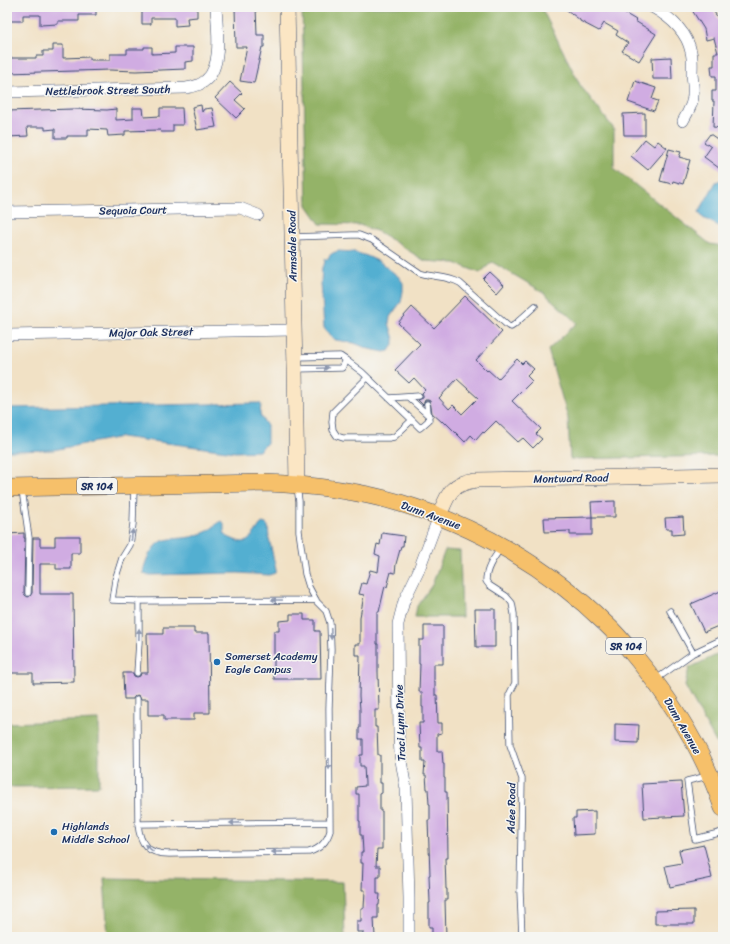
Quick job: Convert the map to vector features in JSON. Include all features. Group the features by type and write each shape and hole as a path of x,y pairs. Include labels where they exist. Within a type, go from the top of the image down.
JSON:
{"main road":[{"name":"Dunn Avenue","path":"14,488 266,483 331,488 367,494 399,503 439,516 466,528 502,546 536,567 581,601 607,624 654,680 671,703 699,752 723,808"}],"street":[{"name":"Nettlebrook Street South","path":"7,92 186,88 198,86 207,80 214,69 218,55 216,7"},
{"name":"Armsdale Road","path":"287,7 297,485"},
{"path":"652,7 662,12 672,20 687,40 691,52 692,104 683,121"},
{"name":"Sequoia Court","path":"7,212 240,208 258,215"},
{"name":"Major Oak Street","path":"7,335 294,330"},
{"name":"Montward Road","path":"439,516 446,497 453,489 467,481 723,475"},
{"name":"Traci Lynn Drive","path":"409,937 406,789 400,755 399,736 398,624 404,601 418,572 439,516"}],"lane":[{"path":"292,237 352,235 365,237 372,240 420,273 454,279 508,326 514,326 535,306"},
{"path":"295,363 340,356 367,378 420,428 429,420 427,404"},
{"path":"295,363 342,368 346,360"},
{"path":"367,378 333,412 333,430 337,436 343,438 394,437 412,420"},
{"path":"389,398 419,396"},
{"path":"408,397 429,416"},
{"path":"134,485 133,524 130,544 122,558 115,580 112,600 316,600"},
{"path":"137,699 138,824 140,838 148,848 156,853 169,854 309,852 319,847 328,837 330,830 330,623 326,612 316,600 309,587 305,574 299,531 299,501 297,485"},
{"path":"14,488 29,538 28,593"},
{"name":"Adee Road","path":"502,546 486,574 486,581 489,585 506,596 512,603 514,614 515,683 509,695 510,745 522,779 520,891 522,937"},
{"path":"137,673 139,601"},
{"path":"670,611 693,653"},
{"path":"654,680 693,653 723,638"},
{"path":"710,776 686,781 695,839 723,832"},
{"path":"138,824 330,822"}],"green space":[{"path":"302,7 541,7 580,85 614,129 614,168 710,244 723,246 723,456 570,459 568,418 548,350 577,323 543,292 492,262 480,273 455,263 425,261 379,232 360,225 320,224 307,205"},
{"path":"445,550 460,551 462,617 415,617 417,606 432,585"},
{"path":"723,652 723,756 685,686 689,668"},
{"path":"99,720 99,786 7,787 7,723"},
{"path":"104,878 343,882 345,937 108,937"}],"water":[{"path":"723,179 723,228 703,218 699,212 716,182"},
{"path":"338,251 354,252 380,262 399,277 403,283 401,302 390,317 389,323 394,343 389,351 384,352 369,349 354,343 336,340 332,338 324,328 321,283 322,267 325,263 324,259 328,259 330,255"},
{"path":"261,404 260,415 267,426 267,443 259,451 235,452 121,437 53,450 7,451 7,408"},
{"path":"222,521 224,523 224,532 226,536 243,542 252,536 262,523 266,524 268,526 276,570 275,573 269,575 238,573 144,574 147,559 157,545 162,541 195,536 208,531"}],"building":[{"path":"7,7 96,7 96,15 79,15 79,21 58,21 58,24 40,25 40,15 23,15 23,21 7,21"},
{"path":"142,7 197,7 197,17 187,18 188,25 175,26 175,18 151,18 151,24 142,24"},
{"path":"235,7 256,7 257,35 264,35 264,47 262,47 254,83 240,81 247,47 236,47"},
{"path":"563,7 614,7 656,34 639,61 622,51 628,43 616,35 618,31 604,23 599,31 580,21"},
{"path":"690,7 711,7 723,26 723,128 713,127 714,101 712,101 712,91 716,91 716,76 712,76 711,66 714,66 714,53 718,53 714,38 706,40 704,29"},
{"path":"53,45 63,45 63,58 90,57 90,60 110,60 110,54 127,54 127,49 144,49 144,47 152,47 152,54 175,53 175,47 193,47 193,61 185,62 185,69 7,73 7,58 36,58 36,56 43,56 43,51 53,51"},
{"path":"671,57 672,79 653,79 652,58"},
{"path":"635,81 656,88 652,99 658,101 654,111 628,102"},
{"path":"230,82 242,93 235,100 245,109 236,118 215,98"},
{"path":"201,105 202,112 204,109 212,108 216,127 197,130 192,107"},
{"path":"133,108 143,108 144,117 160,116 160,108 182,108 183,125 173,125 173,132 161,132 160,130 125,131 125,135 108,136 107,130 88,129 88,136 67,136 67,138 55,138 55,129 45,130 45,127 27,127 28,136 7,137 7,111 116,109 116,120 133,119"},
{"path":"645,113 645,135 624,135 623,114"},
{"path":"710,134 723,143 723,171 704,157 711,147 704,142"},
{"path":"645,139 654,146 658,141 667,148 648,170 631,156"},
{"path":"669,149 681,152 679,157 690,160 683,184 673,181 672,184 660,181"},
{"path":"490,272 504,285 497,293 483,279"},
{"path":"465,296 502,332 476,360 498,379 517,359 522,364 525,361 534,369 527,376 532,381 512,401 541,429 536,434 542,439 533,448 523,438 518,442 496,421 476,440 471,435 465,442 446,423 445,424 442,422 432,413 430,401 425,400 423,405 418,400 423,398 422,393 425,390 414,378 409,383 395,370 420,344 398,323 412,307 434,328","holes":["457,379 478,398 462,414 453,405 449,409 439,398"]},
{"path":"615,501 615,517 592,517 591,502"},
{"path":"592,517 592,535 570,535 570,531 545,532 544,518"},
{"path":"683,517 684,534 672,535 672,529 666,529 665,518"},
{"path":"24,533 24,593 28,597 32,593 33,538 40,538 40,546 55,546 55,536 80,536 80,553 71,553 71,569 56,569 56,564 40,564 40,594 73,594 74,682 33,683 33,673 7,673 7,534"},
{"path":"382,533 404,536 403,546 401,546 395,573 391,572 387,587 385,586 379,612 377,612 379,710 375,710 375,727 377,727 378,755 380,755 380,783 382,783 382,793 380,794 380,811 382,811 382,849 377,849 376,866 380,866 380,877 377,877 377,894 380,894 378,918 374,918 375,937 363,937 363,932 357,932 357,921 361,921 361,908 364,908 365,890 362,890 363,863 361,863 361,852 363,852 359,821 359,794 356,794 356,787 365,786 365,783 364,766 360,766 360,755 363,755 363,739 359,739 360,655 355,655 355,644 360,644 360,617 364,595 359,594 362,583 366,584 370,570 378,572 380,556 375,554 377,544 380,545"},
{"path":"723,590 723,624 704,632 691,604"},
{"path":"475,609 495,609 495,647 476,647"},
{"path":"290,614 304,614 304,620 315,620 315,631 320,631 321,679 274,679 274,631 279,631 279,621 290,620"},
{"path":"424,626 443,626 443,664 434,664 434,681 435,695 437,695 438,723 442,723 442,733 437,734 437,751 442,751 445,792 447,792 448,858 445,858 447,889 447,900 445,900 446,937 432,937 432,927 429,927 430,875 428,820 430,820 430,804 426,775 424,775 425,762 422,762 422,748 420,748 419,723 423,723 423,707 422,692 419,692 419,640 424,640"},
{"path":"163,628 194,628 194,633 209,633 210,713 194,713 194,720 164,720 164,715 148,715 148,699 141,699 137,695 133,699 124,699 123,673 133,673 134,676 137,677 140,676 141,673 148,673 147,634 163,634"},
{"path":"615,724 639,725 638,743 615,742"},
{"path":"681,782 684,816 644,818 642,784"},
{"path":"595,811 595,834 574,835 573,818 576,818 576,812"},
{"path":"704,845 712,878 670,887 665,866 682,863 679,850"},
{"path":"694,910 694,924 655,924 655,911"}],"place":[{"name":"Somerset Academy Eagle Campus","path":"217,662"},
{"name":"Highlands Middle School","path":"54,832"}]}
